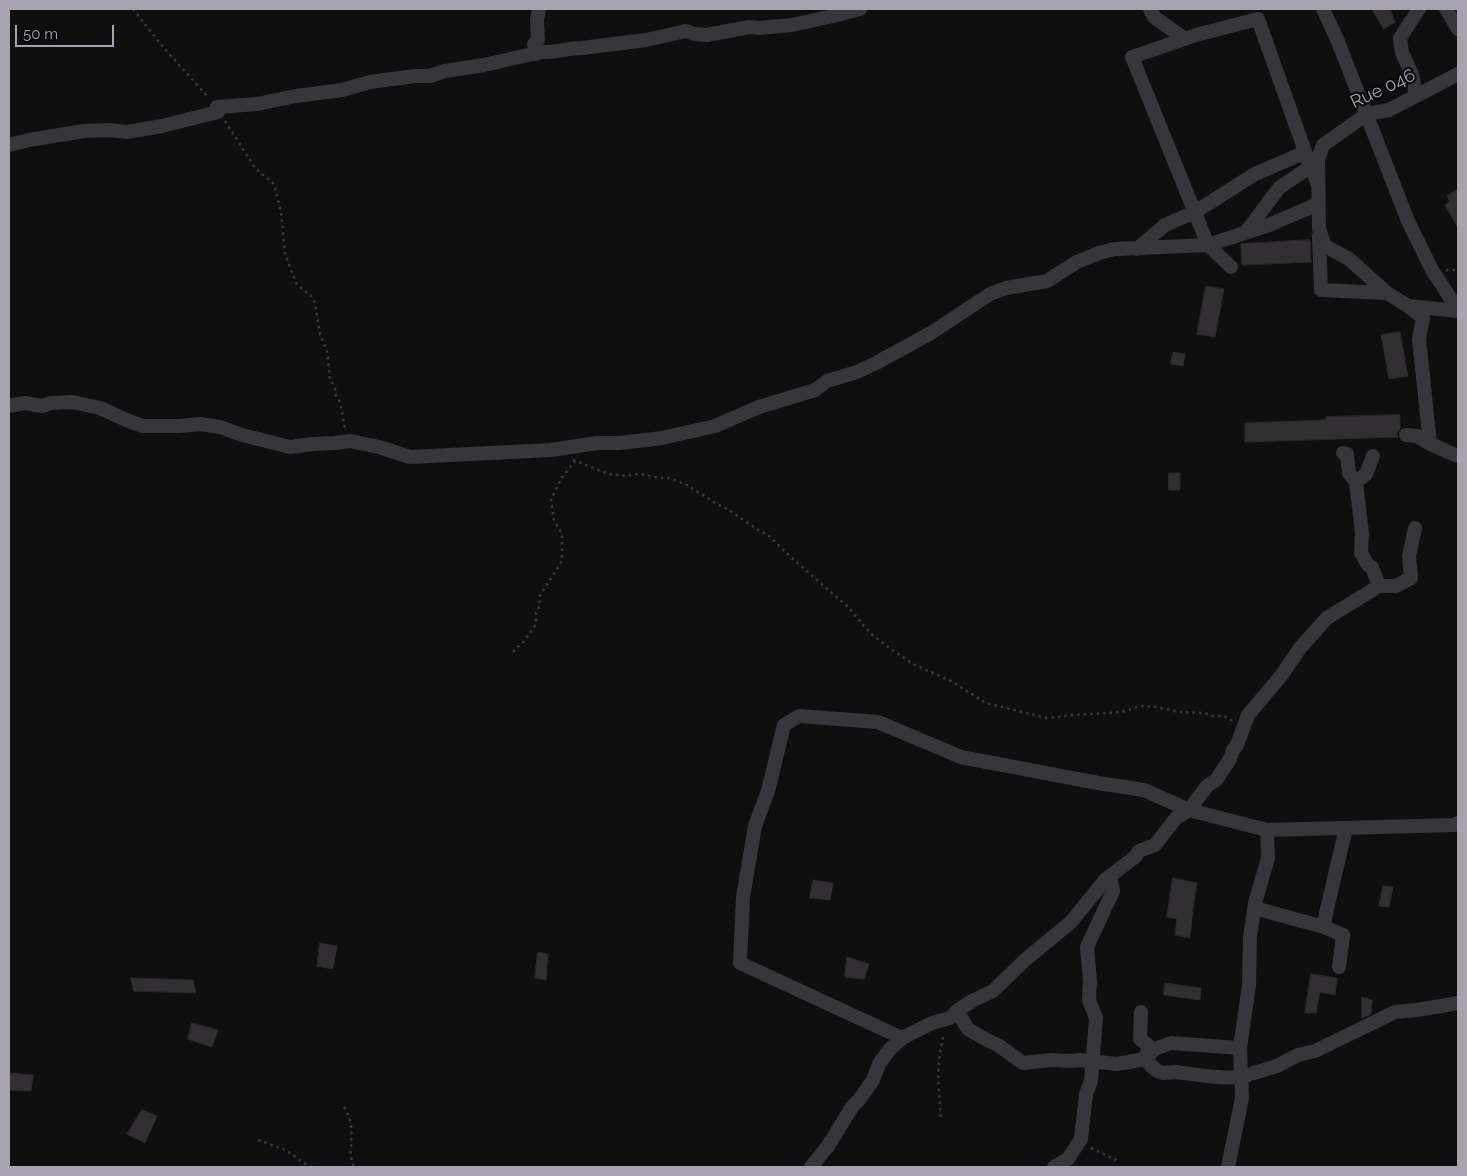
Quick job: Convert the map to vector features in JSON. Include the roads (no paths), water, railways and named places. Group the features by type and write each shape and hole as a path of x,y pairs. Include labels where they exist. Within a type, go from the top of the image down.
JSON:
{"street":[{"path":"536,54 534,44 538,40 537,20 539,9"},
{"path":"9,145 84,131 134,131 162,126 218,109 342,90 370,82 430,76 445,71 571,48 646,40 686,31 694,34 708,34 749,27 779,26 860,9"},
{"path":"1150,9 1154,17 1185,39"},
{"path":"1323,9 1337,39 1408,221 1432,270 1458,311"},
{"path":"1416,95 1412,74 1402,53 1400,38 1419,9"},
{"path":"1446,9 1458,29"},
{"path":"1231,267 1208,245 1132,57 1257,14 1318,185"},
{"name":"Rue 046","path":"1387,293 1320,290 1318,160 1323,145 1367,114 1389,110 1458,74"},
{"path":"1137,248 1165,225 1194,212 1255,174 1299,155 1309,162"},
{"path":"1246,232 1279,188 1309,162"},
{"path":"9,406 25,403 42,406 51,402 72,402 100,408 143,426 200,424 220,427 242,435 290,447 350,441 379,447 410,457 551,450 597,443 620,443 662,438 715,426 759,407 815,390 827,381 857,372 931,333 990,294 1006,288 1047,281 1077,262 1099,253 1115,249 1208,245 1269,225 1318,204"},
{"path":"1318,229 1325,246 1350,259 1387,293 1424,318 1419,339 1430,444"},
{"path":"1408,306 1458,311"},
{"path":"1410,432 1430,444 1458,456"},
{"path":"1343,453 1347,454 1349,473 1356,482 1362,533 1361,554 1368,565 1372,566 1379,586"},
{"path":"1356,482 1366,474 1373,456"},
{"path":"811,1167 828,1146 852,1107 873,1080 879,1064 890,1049 902,1038 954,1014 972,1001 993,991 1025,960 1070,922 1106,879 1135,857 1139,851 1155,845 1176,818 1189,810 1207,786 1216,780 1230,758 1248,715 1281,676 1300,648 1327,618 1379,586 1396,586 1412,578 1410,556 1415,528"},
{"path":"902,1038 740,963 743,897 755,826 768,791 784,725 798,716 878,722 961,757 1144,790 1189,810 1267,830 1454,825 1458,823"},
{"path":"1324,927 1346,828"},
{"path":"1228,1167 1242,1098 1240,1048 1249,985 1250,938 1255,904 1268,858 1267,830"},
{"path":"1060,1165 1068,1159 1081,1138 1086,1094 1100,1062 1096,1018 1089,1000 1090,981 1087,947 1113,891 1110,876"},
{"path":"1255,904 1258,909 1324,927 1343,935 1339,967"},
{"path":"1145,1059 1152,1068 1164,1073 1172,1072 1221,1077 1240,1071 1254,1073 1277,1066 1298,1054 1315,1051 1395,1012 1458,1003"},
{"path":"1141,1012 1140,1039 1149,1046 1145,1059"},
{"path":"954,1014 963,1021 968,1029 986,1040 998,1044 1023,1063 1080,1060 1117,1064 1145,1059 1155,1049 1171,1043 1240,1048"}]}
